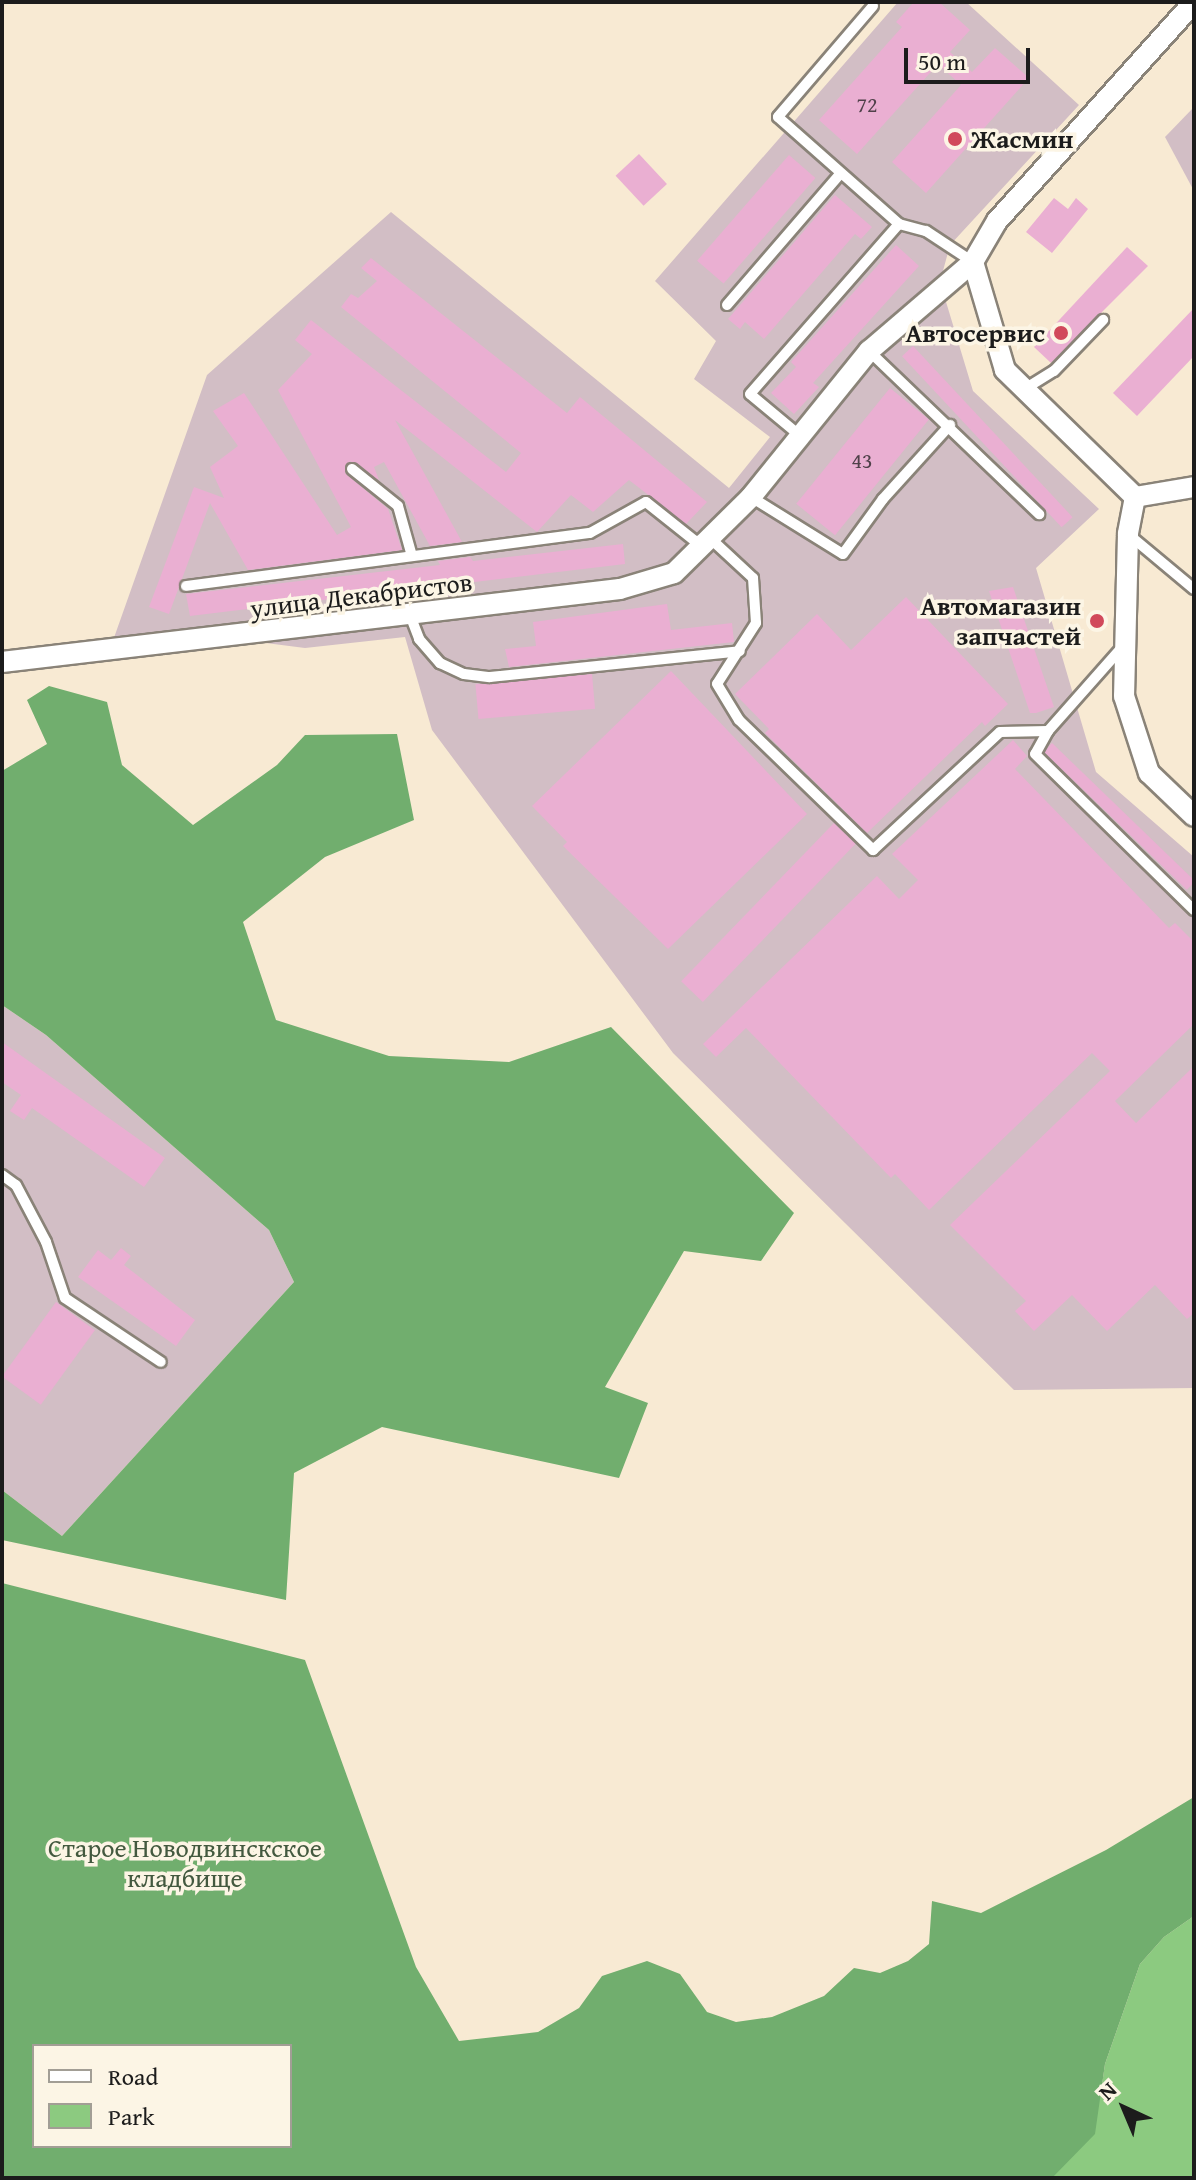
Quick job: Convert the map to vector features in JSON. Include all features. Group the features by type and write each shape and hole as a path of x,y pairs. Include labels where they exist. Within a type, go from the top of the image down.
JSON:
{"street":[{"path":"1135,497 1022,391 997,348 973,262 997,221 1194,2"},
{"name":"улица Декабристов","path":"2,662 620,589 674,573 712,540 751,497 798,434 869,351 973,262"},
{"path":"1135,497 1194,487"},
{"path":"1135,497 1128,534 1124,696 1149,773 1194,816"}],"lane":[{"path":"873,6 778,117 899,224 926,231 973,262"},
{"path":"727,305 841,173"},
{"path":"798,434 750,394 899,224"},
{"path":"1022,391 1054,371 1103,320"},
{"path":"869,351 950,425 1039,514"},
{"path":"751,497 843,554 883,499 950,425"},
{"path":"352,469 398,506 412,556"},
{"path":"186,586 590,533 646,502 695,541 712,540 753,578 756,623 717,684 739,720 873,850 1000,732 1048,731"},
{"path":"1128,534 1194,589"},
{"path":"410,615 419,639 440,663 464,674 490,677 740,651"},
{"path":"1125,643 1048,731 1035,754 1194,910"},
{"path":"2,1175 16,1185 46,1242 65,1298 161,1362"}],"shaded area":[{"path":"898,2 966,2 1079,105 950,245 940,282 973,391 1099,509 1036,568 1096,772 1194,857 1194,1388 1014,1390 673,1053 432,730 405,637 305,648 228,638 110,649 207,375 391,212 729,488 770,437 694,379 716,341 655,281"},
{"path":"1194,107 1194,191 1165,137"},
{"path":"2,1005 46,1035 269,1230 294,1282 62,1536 2,1490"}],"green space":[{"path":"49,686 107,702 122,765 193,825 277,765 305,735 397,734 414,820 325,857 243,922 276,1020 389,1056 509,1062 611,1027 794,1213 761,1261 684,1251 605,1387 648,1403 619,1478 382,1427 294,1473 286,1600 2,1540 2,1490 62,1536 294,1282 269,1230 46,1035 2,1005 2,771 47,744 27,700"},
{"name":"Старое Новодвинскское кладбище","path":"2,1583 305,1660 416,1967 459,2041 538,2032 579,2008 602,1976 647,1961 680,1974 707,2012 736,2022 772,2017 824,1996 854,1968 880,1973 908,1961 929,1944 932,1901 981,1913 1106,1850 1194,1797 1194,1916 1164,1937 1140,1964 1105,2064 1095,2134 1052,2178 2,2178"},
{"path":"1194,1916 1194,2178 1052,2178 1100,2098 1105,2064 1140,1964 1164,1937"}],"building":[{"path":"914,2 939,2 970,30 950,52 972,72 995,48 1029,78 926,193 892,162 961,85 938,64 857,154 819,120 902,27 896,22"},
{"path":"639,154 667,184 644,206 616,176"},
{"path":"789,155 815,178 724,284 697,261"},
{"path":"835,195 872,227 861,239 855,234 764,339 745,322 740,329 728,319"},
{"path":"1054,198 1068,209 1076,198 1088,209 1052,253 1026,232"},
{"path":"896,245 919,266 813,383 819,387 794,414 771,393 796,367 791,362"},
{"path":"1127,247 1148,266 1051,363 1034,347"},
{"path":"371,258 567,413 580,397 707,502 686,524 629,480 593,512 571,495 537,532 395,420 462,542 430,546 384,462 374,467 379,480 350,461 345,473 388,509 402,550 248,570 210,503 169,614 149,607 194,487 224,498 210,467 238,446 213,411 244,393 337,535 351,527 278,390 312,354 295,340 311,320 506,472 521,453 341,307 351,294 358,298 377,281 361,268"},
{"path":"1194,308 1194,356 1137,416 1113,393"},
{"path":"913,346 1073,517 1062,527 902,356"},
{"path":"890,388 929,419 835,535 796,504"},
{"path":"623,544 625,564 190,616 186,594 440,565 438,561 470,557 473,561"},
{"path":"1013,587 1054,707 1036,713 1030,713 989,591"},
{"path":"906,597 1008,704 985,726 982,722 867,833 765,733 769,729 735,694 817,614 851,650"},
{"path":"667,604 671,630 732,623 734,642 509,667 505,649 536,646 533,622"},
{"path":"671,671 807,814 668,949 563,846 567,842 532,806"},
{"path":"592,674 595,709 478,719 475,684"},
{"path":"1013,740 1027,756 1015,769 1169,928 1175,923 1194,942 1194,1024 1115,1101 1136,1123 1194,1066 1194,1313 1187,1319 1155,1285 1107,1331 1072,1295 1034,1331 1015,1311 1026,1301 950,1225 1110,1071 1092,1053 929,1210 895,1174 891,1178 746,1028 716,1057 703,1044 877,876 899,899 918,880 892,854"},
{"path":"1052,743 1194,880 1187,890 1044,752"},
{"path":"834,823 856,844 703,1002 681,981"},
{"path":"2,1042 165,1158 144,1187 32,1108 24,1120 10,1111 21,1095 2,1082"},
{"path":"121,1248 131,1256 124,1265 195,1320 176,1346 78,1277 98,1250 111,1260"},
{"path":"56,1302 95,1330 41,1405 2,1376"}],"place":[{"name":"Жасмин","path":"955,139"},
{"name":"Автосервис","path":"1061,333"},
{"name":"Автомагазин запчастей","path":"1097,621"}]}
